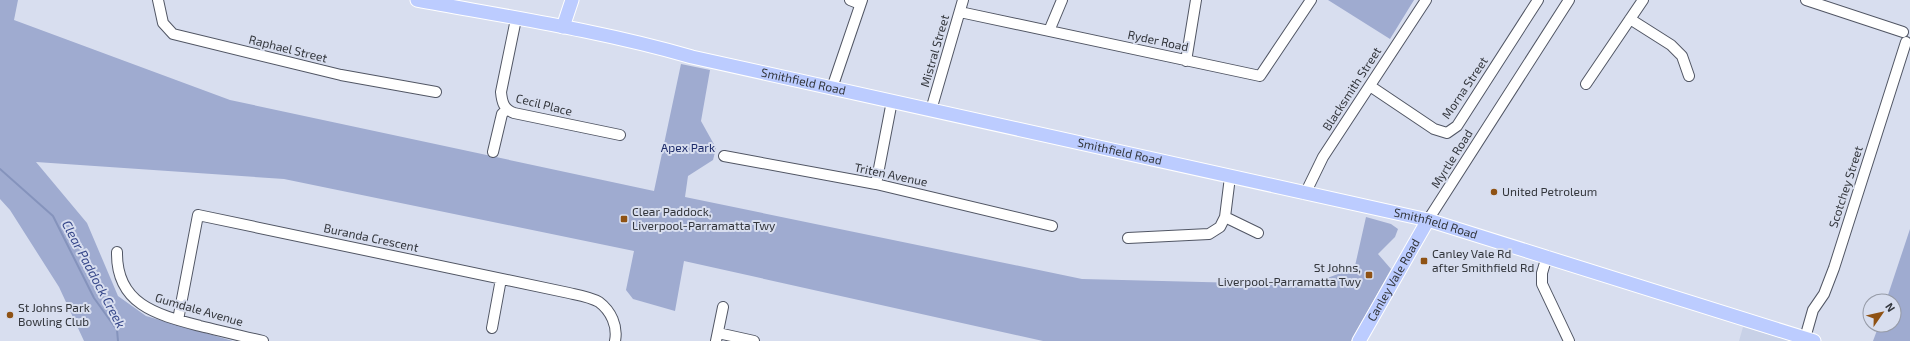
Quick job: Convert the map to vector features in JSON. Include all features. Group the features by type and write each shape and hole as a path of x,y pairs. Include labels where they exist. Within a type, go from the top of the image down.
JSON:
{"main road":[{"name":"Smithfield Road","path":"417,0 563,27 657,47 692,57 892,102 1428,220 1547,256 1810,340"},
{"path":"563,27 572,0"},
{"name":"Canley Vale Road","path":"1359,341 1428,220"}],"street":[{"name":"Raphael Street","path":"158,0 163,23 173,34 341,75 436,92"},
{"path":"832,88 861,2 850,0"},
{"name":"Mistral Street","path":"931,110 963,0"},
{"path":"1049,32 1062,0"},
{"path":"1186,60 1196,0"},
{"name":"Ryder Road","path":"960,12 1260,76 1311,0"},
{"name":"Blacksmith Street","path":"1305,194 1323,157 1426,0"},
{"name":"Morna Street","path":"1370,86 1434,129 1447,133 1457,126 1538,0"},
{"name":"Myrtle Road","path":"1428,220 1569,0"},
{"path":"1586,84 1643,0"},
{"path":"1806,0 1907,36"},
{"name":"Cecil Place","path":"516,19 501,92 502,100 507,109 514,113 620,135"},
{"path":"1630,19 1670,45 1682,56 1689,76"},
{"name":"Scotchey Street","path":"1810,340 1813,310 1824,294 1834,268 1907,36"},
{"path":"876,184 892,102"},
{"path":"493,152 502,114 507,109"},
{"name":"Triten Avenue","path":"724,156 876,184 1052,226"},
{"path":"1128,238 1209,234 1220,227 1225,217 1230,177"},
{"name":"Buranda Crescent","path":"178,320 198,215 569,292 598,302 609,312 614,322 615,341"},
{"path":"1225,217 1258,233"},
{"name":"Gumdale Avenue","path":"118,252 117,264 123,280 136,301 158,314 246,339 262,341"},
{"path":"1547,256 1542,273 1542,284 1569,341"},
{"path":"492,328 501,279"},
{"path":"723,307 717,337 754,341"}],"shaded area":[{"path":"1743,327 1791,341 1739,341"}],"green space":[{"name":"Apex Park","path":"0,0 18,0 14,20 230,100 654,191 681,64 710,70 701,121 716,148 713,160 688,176 685,197 1082,279 1287,284 1322,279 1338,274 1355,266 1366,217 1391,224 1398,229 1395,237 1378,254 1391,269 1351,341 1043,341 684,261 675,311 633,299 626,290 634,251 284,179 36,162 87,223 118,296 146,316 233,341 84,341 59,287 10,210 0,199"},
{"path":"1328,0 1414,0 1390,39"},
{"path":"1910,229 1910,341 1873,341 1876,333 1902,333 1902,293 1889,293"}],"waterway":[{"name":"Clear Paddock Creek","path":"0,169 53,216 94,298 117,330 118,341"}],"place":[{"name":"United Petroleum","path":"1494,192"},
{"name":"Clear Paddock, Liverpool-Parramatta Twy","path":"624,219"},
{"name":"Canley Vale Rd after Smithfield Rd","path":"1424,261"},
{"name":"St Johns, Liverpool-Parramatta Twy","path":"1369,275"},
{"name":"St Johns Park Bowling Club","path":"10,315"}]}
